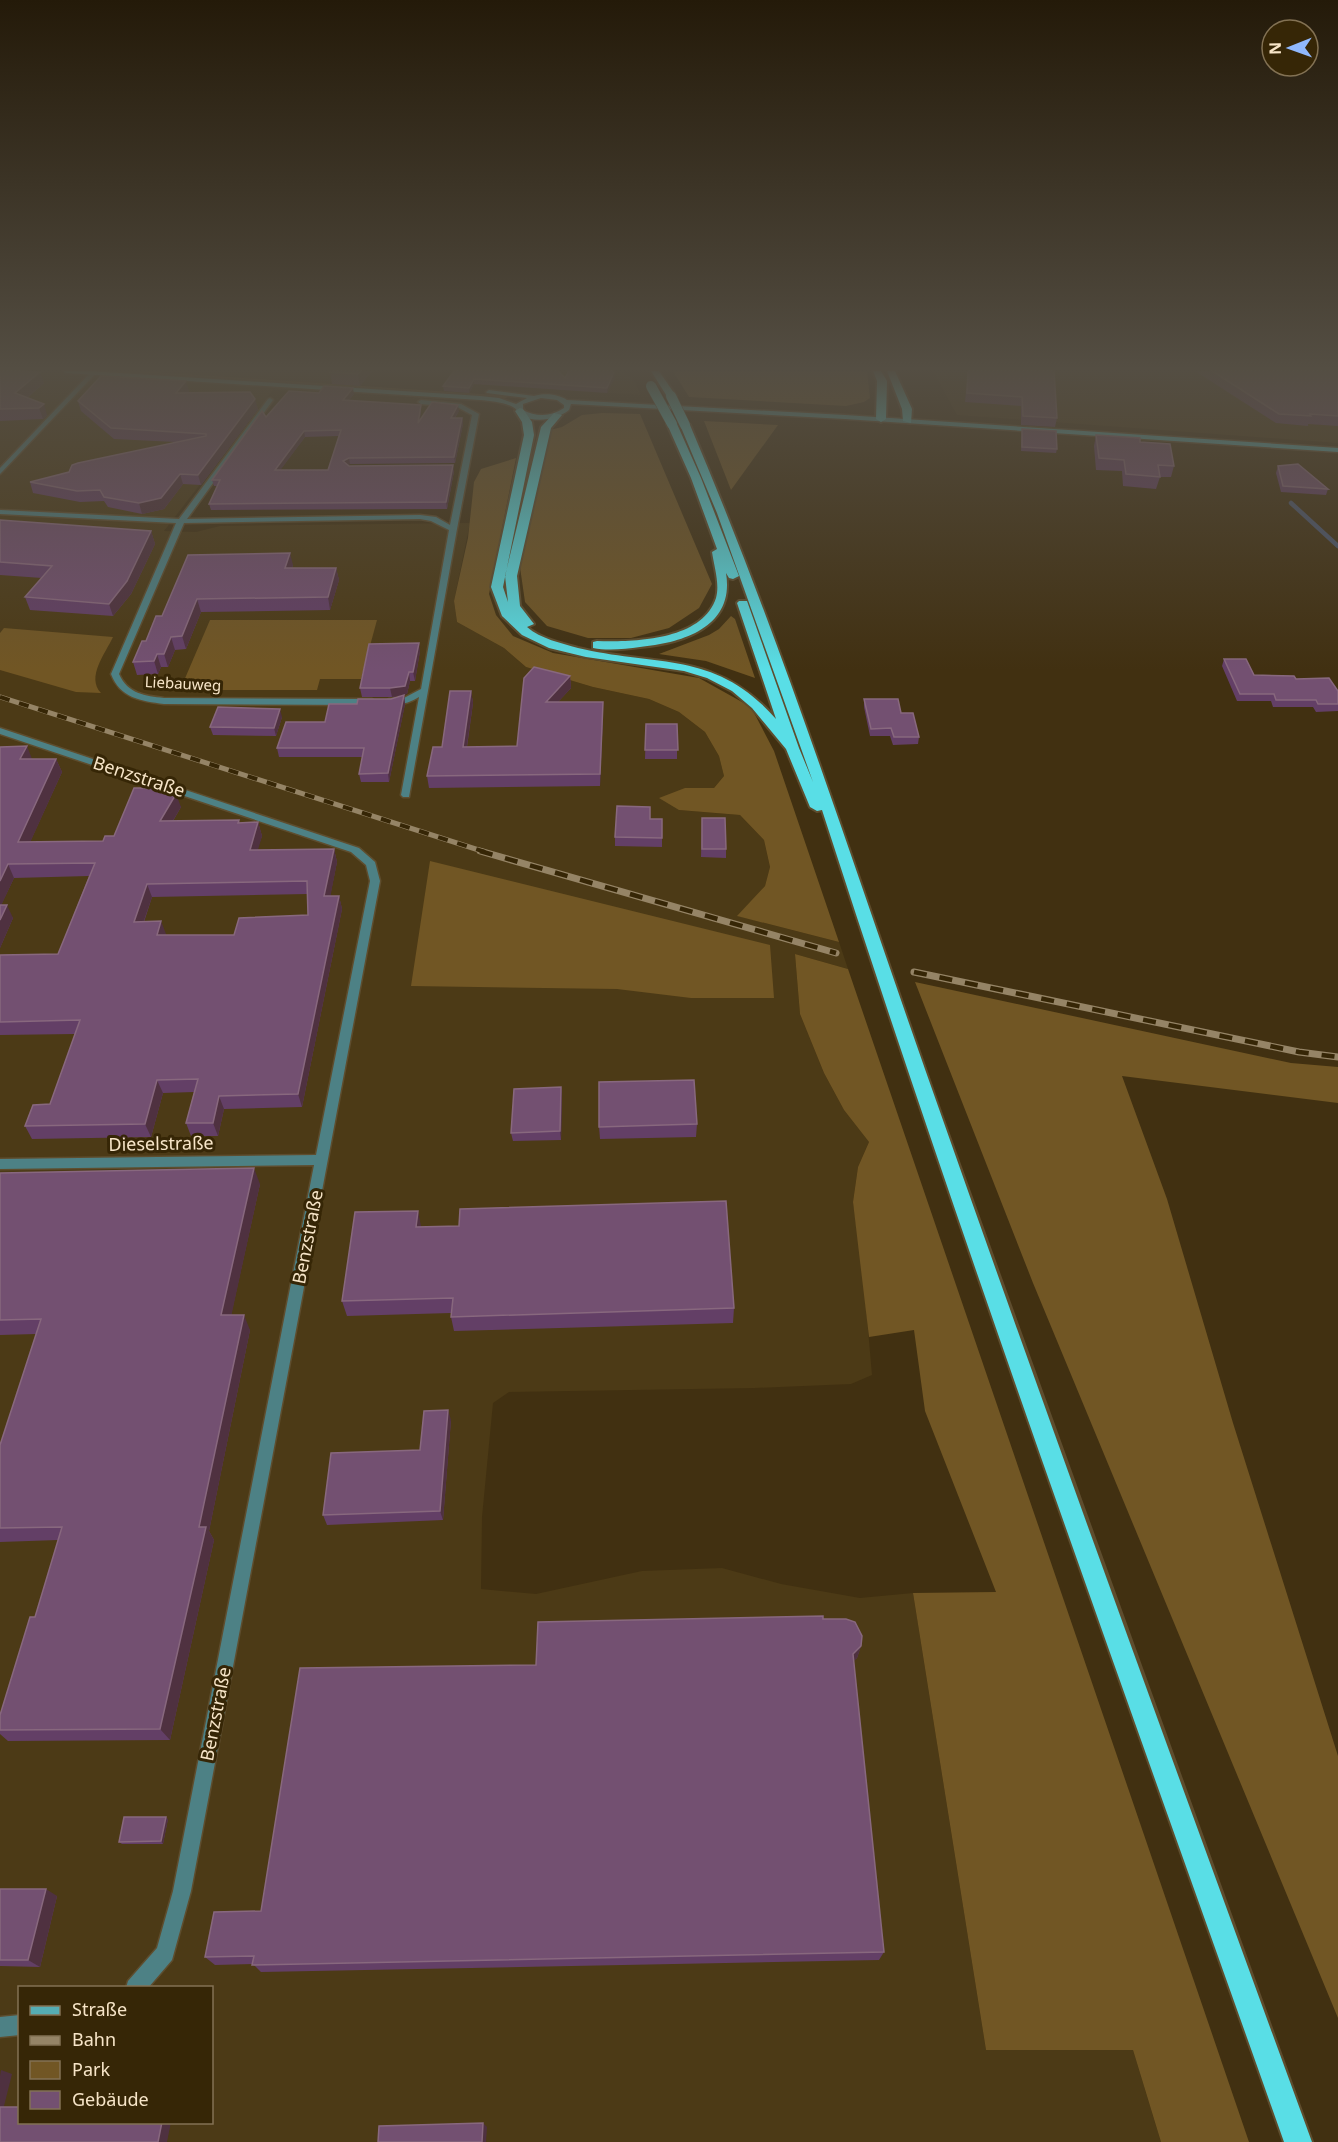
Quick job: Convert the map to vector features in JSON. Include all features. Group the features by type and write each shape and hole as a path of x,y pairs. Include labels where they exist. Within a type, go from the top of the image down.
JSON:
{"highway":[{"path":"521,471 497,587 498,600 509,620 528,635 562,647 689,669 718,678 744,693 760,706 792,748"},
{"path":"536,471 511,576 514,606 520,617 531,626 567,641 612,646 637,645 663,640 700,624 715,611 722,590 713,525"},
{"path":"691,471 738,590 792,748 862,912"},
{"path":"704,471 809,749 862,912 1027,1387 1298,2142"}],"street":[{"path":"181,521 218,471"},
{"path":"406,795 453,529 466,471"},
{"path":"0,512 181,521 420,517 433,519 453,529"},
{"name":"Liebauweg","path":"181,521 115,674 125,692 140,698 164,701 392,702 406,701 425,690"},
{"name":"Benzstraße","path":"0,731 355,849 371,864 375,881 182,1891 165,1953 137,1986"},
{"name":"Dieselstraße","path":"0,1164 323,1160"},
{"path":"0,2026 18,2025"}],"shaded area":[{"path":"0,471 210,471 164,531 196,532 220,526 470,523 454,601 457,622 504,648 526,667 593,687 649,699 679,712 705,732 719,756 724,776 714,788 685,788 679,810 740,815 764,840 770,867 765,886 738,916 839,942 848,969 795,954 800,1014 824,1073 844,1110 869,1142 858,1167 853,1202 863,1272 872,1375 851,1384 509,1392 493,1403 482,1517 481,1589 536,1594 642,1571 722,1568 781,1584 860,1598 913,1593 986,2050 1133,2050 1161,2142 0,2142"}],"green space":[{"path":"480,471 513,471 489,594 496,615 513,636 553,653 699,678 751,707 774,751 839,942 737,916 765,886 770,867 764,840 740,815 679,810 659,798 685,788 714,788 724,776 719,756 705,732 679,712 649,699 593,687 526,667 504,648 457,622 454,601 468,538 474,482"},
{"path":"541,471 664,471 712,584 699,608 669,628 631,638 588,638 547,626 525,602 520,567"},
{"path":"724,471 745,471 731,490"},
{"path":"731,616 735,619 755,678 706,661 659,654 709,635 719,629"},
{"path":"210,620 377,620 361,679 320,679 317,690 180,690"},
{"path":"4,628 113,637 96,673 95,680 101,693 76,692 0,670 0,633"},
{"path":"430,861 770,945 774,998 691,998 617,989 411,986"},
{"path":"795,954 848,969 1249,2142 1161,2142 1133,2050 986,2050 913,1593 996,1592 925,1411 914,1330 869,1337 853,1202 858,1167 869,1142 844,1110 824,1073 800,1014"},
{"path":"915,982 1291,1063 1338,1067 1338,1103 1122,1076 1167,1199 1233,1423 1338,1756 1338,2018 1033,1283"}],"building":[{"path":"201,471 198,475 180,474 161,498 139,503 104,497 100,490 77,491 30,482 69,472"},
{"path":"219,471 452,471 446,502 209,504 220,480 212,480"},
{"path":"1126,471 1159,471 1160,477 1126,474"},
{"path":"1279,471 1306,471 1328,489 1283,486"},
{"path":"0,520 151,531 127,581 109,604 25,597 52,566 0,562"},
{"path":"290,553 285,568 336,568 328,597 197,599 182,636 171,637 164,654 157,654 154,661 133,662 142,641 146,641 156,616 162,616 188,555"},
{"path":"419,643 413,672 409,672 405,686 360,688 369,644"},
{"path":"1224,659 1246,659 1254,675 1294,676 1296,679 1329,678 1338,691 1338,704 1318,704 1316,700 1276,700 1274,694 1240,694"},
{"path":"534,667 570,676 546,702 603,702 600,774 427,776 433,747 442,747 450,691 471,691 463,747 517,746 524,678"},
{"path":"404,695 388,773 359,774 364,748 277,748 286,722 325,722 329,704 357,704 358,699 391,699"},
{"path":"864,699 898,699 901,713 913,713 919,737 894,737 891,728 871,729"},
{"path":"218,707 280,709 274,728 210,727"},
{"path":"646,724 677,724 678,750 645,750"},
{"path":"27,746 20,759 56,759 18,842 103,841 105,836 114,836 134,788 169,788 167,793 176,794 160,821 239,820 238,823 258,822 250,850 334,849 324,896 339,896 298,1094 219,1096 213,1123 186,1123 198,1079 157,1080 145,1124 25,1126 33,1105 50,1104 80,1020 0,1022 0,955 58,954 95,863 8,864 0,881 0,747","holes":["307,881 308,915 239,918 234,935 157,935 161,921 134,922 147,884"]},
{"path":"617,806 650,807 650,819 662,819 662,838 615,837"},
{"path":"702,818 725,818 726,849 702,849"},
{"path":"0,905 7,905 0,920"},
{"path":"694,1080 697,1124 599,1127 599,1082"},
{"path":"561,1087 560,1131 511,1133 514,1089"},
{"path":"254,1168 221,1315 244,1315 199,1527 206,1527 160,1729 0,1730 0,1715 30,1617 35,1617 62,1527 0,1528 0,1445 41,1319 0,1320 0,1173"},
{"path":"726,1201 734,1308 451,1317 453,1298 342,1301 355,1212 418,1211 416,1227 459,1226 460,1209"},
{"path":"448,1410 440,1511 323,1515 331,1453 420,1450 424,1411"},
{"path":"823,1616 823,1619 846,1619 855,1622 862,1636 861,1646 853,1654 884,1952 252,1965 254,1956 205,1957 214,1912 261,1911 300,1668 536,1665 538,1622"},
{"path":"124,1817 166,1817 161,1841 119,1842"},
{"path":"0,1889 46,1889 28,1960 0,1960"},
{"path":"0,2107 18,2107 18,2124 162,2124 158,2142 0,2142"},
{"path":"483,2123 482,2142 378,2142 379,2126"}],"waterway":[{"path":"1291,503 1338,546"}],"railway":[{"path":"0,697 485,852"},
{"path":"480,851 836,953"},
{"path":"914,972 1299,1052 1338,1057"}]}
